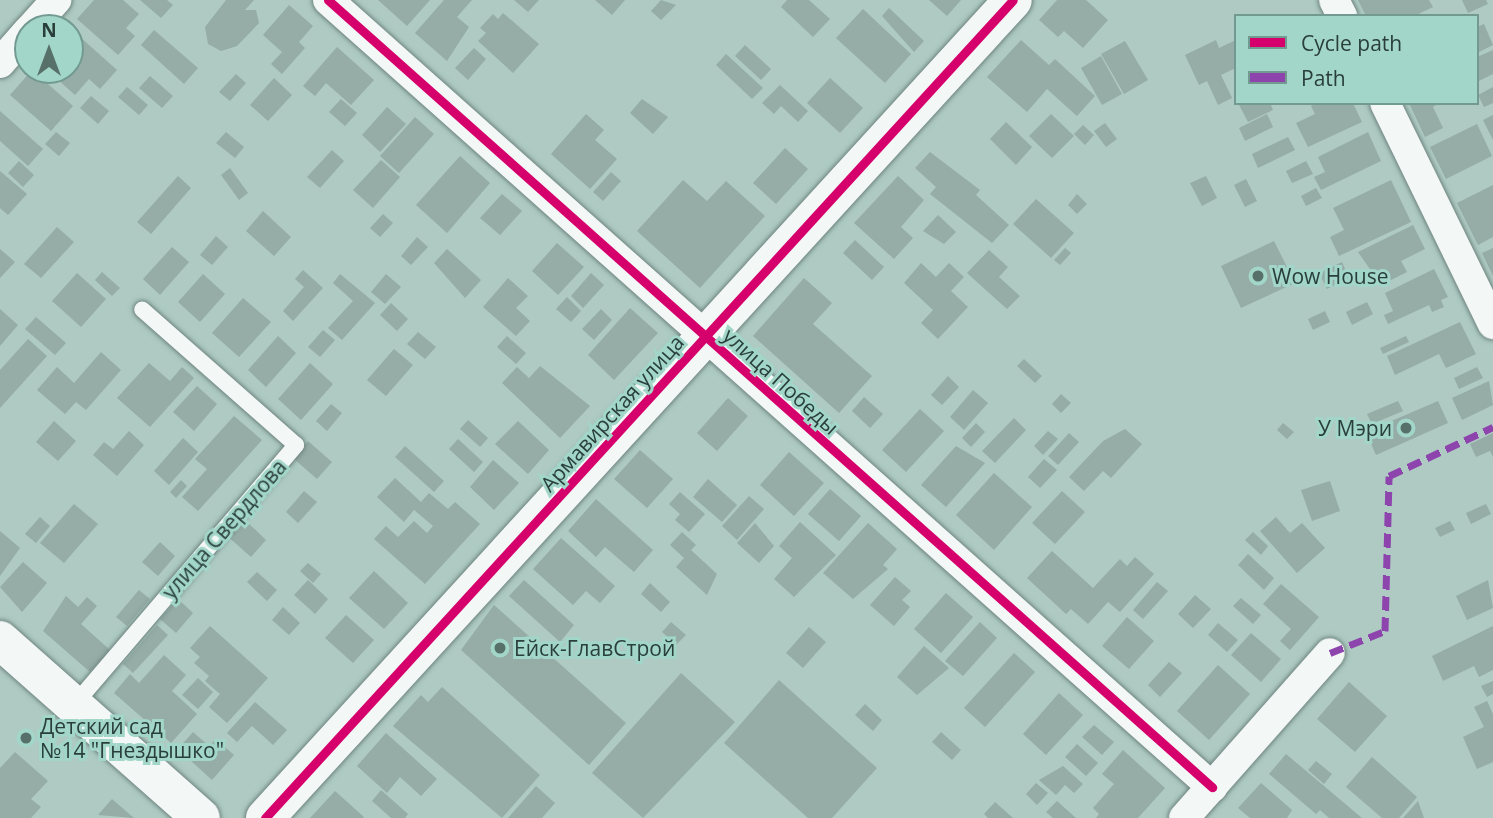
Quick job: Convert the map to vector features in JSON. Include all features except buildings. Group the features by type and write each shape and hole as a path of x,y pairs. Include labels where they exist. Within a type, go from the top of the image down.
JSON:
{"street":[{"path":"43,14 56,0"},
{"name":"улица Победы","path":"328,0 1212,787"},
{"name":"Армавирская улица","path":"265,818 1013,0"},
{"path":"0,63 14,47"},
{"path":"1386,105 1493,324"},
{"path":"0,640 201,818"},
{"path":"1184,818 1330,653"}],"lane":[{"name":"улица Свердлова","path":"74,705 296,445 142,309"}],"marked path":[{"path":"1330,653 1385,631 1389,476 1493,427"}],"cycle path":[{"path":"328,0 1212,787"},
{"path":"265,818 1013,0"}],"place":[{"name":"Wow House","path":"1258,276"},
{"name":"У Мэри","path":"1406,428"},
{"name":"Ейск-ГлавСтрой","path":"500,648"},
{"name":"Детский сад №14 \"Гнездышко\"","path":"26,738"}]}
